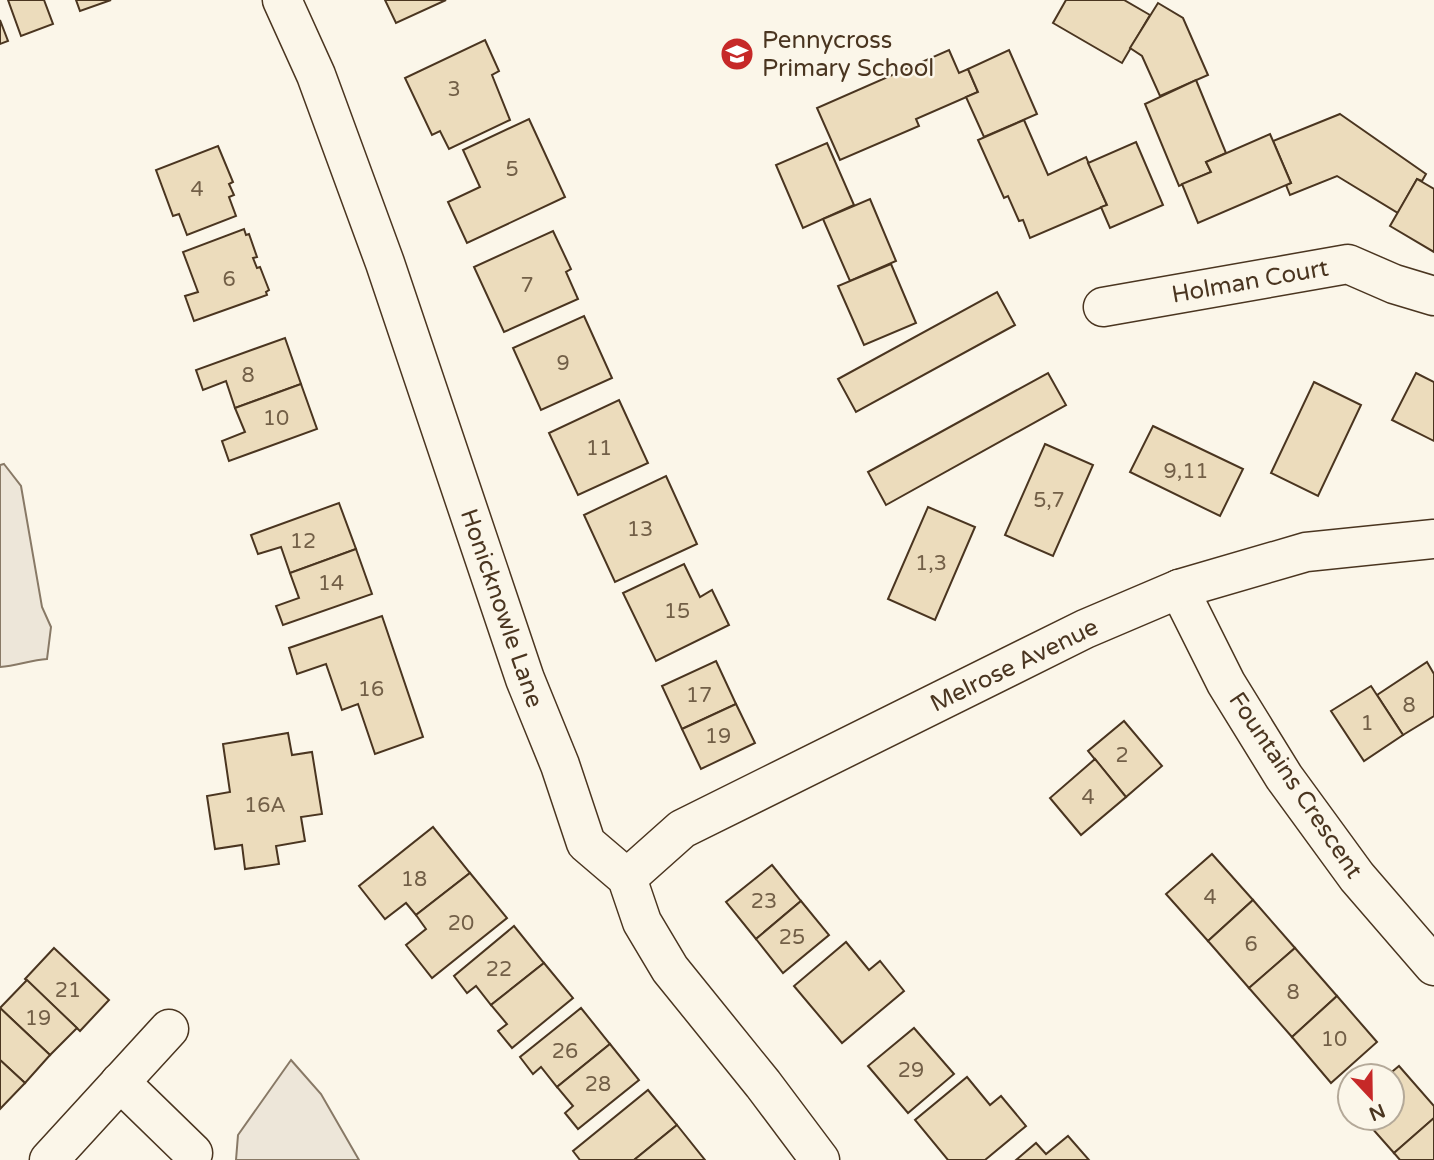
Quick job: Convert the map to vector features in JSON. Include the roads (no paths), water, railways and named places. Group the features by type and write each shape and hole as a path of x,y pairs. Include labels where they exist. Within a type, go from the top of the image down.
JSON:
{"street":[{"name":"Honicknowle Lane","path":"282,0 316,75 385,263 520,666 560,765 586,843 627,877"},
{"name":"Holman Court","path":"1103,307 1348,264 1394,284 1434,296"},
{"name":"Melrose Avenue","path":"627,877 682,829 1084,629 1179,589 1306,552 1434,539"},
{"name":"Fountains Crescent","path":"1179,589 1226,683 1284,778 1357,877 1434,966"},
{"path":"627,877 642,922 670,969 763,1084 820,1160"},
{"path":"49,1160 169,1029"},
{"path":"120,1082 193,1153"}],"place":[{"name":"Pennycross Primary School","path":"737,54"}]}
